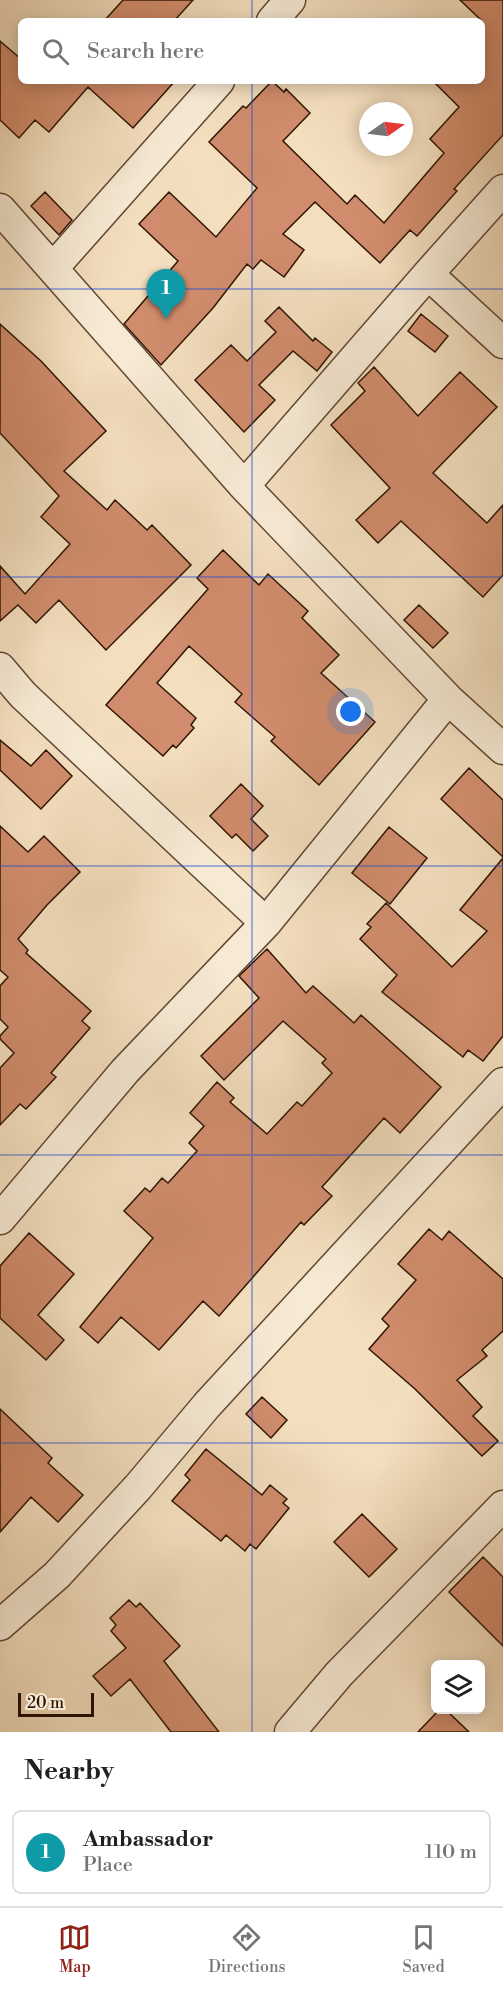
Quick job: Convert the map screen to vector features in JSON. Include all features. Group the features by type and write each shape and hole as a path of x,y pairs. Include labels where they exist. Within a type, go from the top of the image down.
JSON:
{"street":[{"path":"275,18 290,0"},
{"path":"53,268 216,84"},
{"path":"244,486 503,190"},
{"path":"0,209 244,486 448,699 503,749"},
{"path":"428,274 503,343"},
{"path":"0,668 23,695 266,923"},
{"path":"0,1219 125,1071 266,923 448,699"},
{"path":"0,1625 65,1566 138,1487 207,1405 503,1083"},
{"path":"290,1732 339,1674 503,1506"}],"building":[{"path":"123,0 193,0 177,18 107,18"},
{"path":"460,0 503,0 503,135 454,189 457,191 417,236 410,230 380,263 315,202 283,234 304,250 284,277 261,260 253,269 247,264 213,308 161,365 124,324 178,261 139,224 169,192 216,237 257,188 209,142 243,106 246,108 269,84 275,84 284,92 286,89 310,113 283,141 347,204 355,195 384,223 444,153 430,139 459,107 436,84 485,84 485,18 479,18"},
{"path":"0,41 18,56 18,84 172,84 133,128 88,87 49,132 35,120 19,138 0,120"},
{"path":"45,192 72,220 59,235 31,206"},
{"path":"279,307 313,341 315,338 332,352 317,371 293,351 259,385 275,400 244,432 195,380 231,345 247,361 276,332 265,321"},
{"path":"421,314 448,336 435,352 408,331"},
{"path":"0,324 41,361 106,431 64,471 107,510 115,500 147,530 152,525 191,565 106,650 59,600 36,623 18,605 0,621 0,566 25,594 70,544 41,517 59,496 0,433"},
{"path":"374,367 418,416 460,372 497,407 433,473 487,523 503,505 503,575 483,597 401,521 378,543 356,520 390,488 331,425 365,391 358,383"},
{"path":"223,550 259,585 268,574 308,611 302,618 339,655 321,673 375,722 319,785 271,741 275,737 235,702 242,694 189,646 157,683 196,718 191,725 194,728 176,748 173,745 163,756 106,705 208,589 197,578"},
{"path":"419,605 448,633 433,648 404,620"},
{"path":"0,740 31,766 46,750 72,776 41,809 0,770"},
{"path":"469,768 503,800 503,857 441,799"},
{"path":"241,784 263,806 251,819 268,836 253,851 236,834 232,838 210,816"},
{"path":"0,826 28,852 44,836 80,872 47,905 18,939 28,950 26,953 91,1011 82,1021 90,1028 51,1073 56,1077 26,1109 20,1104 0,1125 0,1068 14,1053 0,1039 8,1027 0,1019 0,986 8,977 0,970"},
{"path":"389,827 427,858 390,904 352,873"},
{"path":"503,858 503,1036 483,1061 468,1050 463,1057 382,992 397,975 360,939 371,927 367,924 386,903 452,967 487,931 460,910"},
{"path":"267,949 306,993 313,986 354,1023 361,1015 441,1087 400,1133 384,1118 322,1187 332,1196 304,1225 301,1222 219,1316 203,1301 159,1350 121,1317 98,1343 80,1327 153,1238 124,1211 145,1188 150,1192 162,1178 168,1183 197,1151 189,1143 204,1126 190,1113 217,1082 234,1098 230,1102 267,1134 297,1102 302,1106 332,1073 322,1063 326,1059 283,1021 224,1080 201,1056 259,998 239,976"},
{"path":"429,1229 442,1240 449,1231 503,1279 503,1331 482,1350 487,1356 457,1380 482,1407 473,1416 498,1441 482,1456 415,1389 369,1349 389,1326 382,1319 416,1280 398,1264"},
{"path":"29,1233 74,1274 38,1315 64,1340 46,1360 0,1318 0,1266"},
{"path":"262,1397 287,1420 271,1438 246,1414"},
{"path":"0,1409 52,1458 48,1463 83,1495 58,1522 31,1497 0,1532"},
{"path":"206,1449 262,1495 270,1485 287,1499 283,1503 289,1508 256,1549 250,1544 245,1551 226,1535 221,1541 172,1501 190,1480 185,1475"},
{"path":"362,1514 397,1549 369,1577 334,1542"},
{"path":"483,1557 503,1577 503,1646 449,1592"},
{"path":"129,1600 136,1607 140,1603 180,1646 164,1661 219,1732 171,1732 130,1679 111,1696 93,1676 126,1648 111,1631 116,1625 110,1618"},
{"path":"435,1714 450,1714 469,1732 418,1732"}],"place":[{"name":"Ambassador","path":"166,319"}]}
